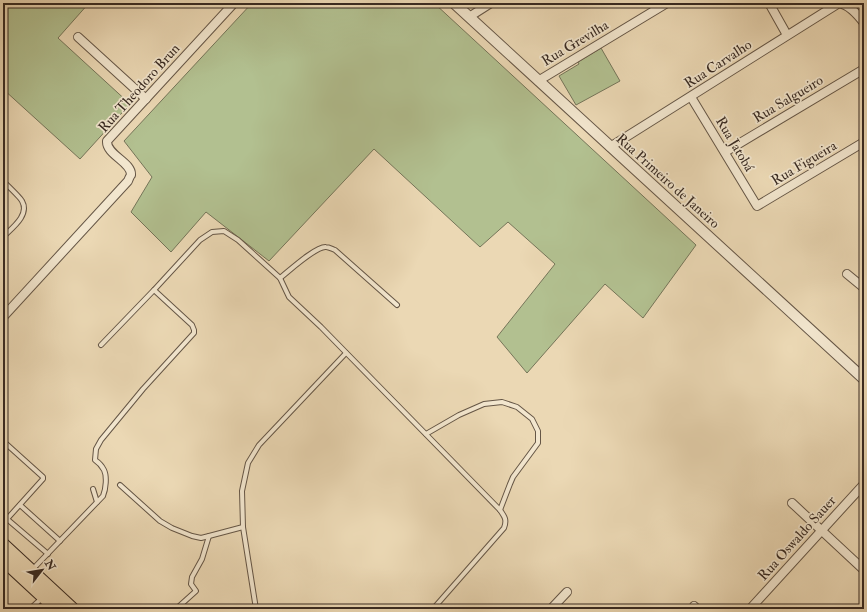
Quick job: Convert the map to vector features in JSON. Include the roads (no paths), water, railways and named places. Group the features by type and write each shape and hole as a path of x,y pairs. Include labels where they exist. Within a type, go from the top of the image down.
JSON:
{"main road":[{"path":"3,545 28,575 47,593 72,609"},
{"path":"3,559 28,575"},
{"path":"47,593 57,609"}],"street":[{"name":"Rua Theodoro Brun","path":"3,317 128,181 131,175 129,169 111,151 107,145 107,141 234,3"},
{"name":"Rua Primeiro de Janeiro","path":"454,3 864,379"},
{"path":"468,17 491,3"},
{"name":"Rua Grevilha","path":"538,81 667,3"},
{"path":"768,3 788,35"},
{"path":"840,3 852,10 864,23"},
{"name":"Rua Carvalho","path":"610,147 840,3"},
{"path":"78,37 146,99"},
{"name":"Rua Salgueiro","path":"725,152 864,69"},
{"name":"Rua Jatobá","path":"691,97 757,206"},
{"name":"Rua Figueira","path":"757,206 864,142"},
{"path":"847,274 864,288"},
{"name":"Rua Oswaldo Sauer","path":"750,609 864,484"},
{"path":"792,503 864,570"},
{"path":"551,609 567,592"}],"lane":[{"path":"3,181 22,201 24,210 19,221 3,237"},
{"path":"101,345 200,240 212,232 224,231 238,240 280,278 289,297 321,327 500,510 505,517 506,523 504,528 433,609"},
{"path":"280,278 312,252 321,247 327,247 335,250 397,305"},
{"path":"28,575 103,496 105,492 106,478 104,470 95,460 96,449 101,440 143,389 194,333 192,325 154,290"},
{"path":"256,609 243,527 242,491 248,463 260,444 346,353"},
{"path":"426,434 459,415 484,404 502,402 517,406 532,419 538,431 538,443 513,477 500,510"},
{"path":"3,441 43,477 43,479 8,519"},
{"path":"120,485 160,521 172,528 192,536 201,538 243,527"},
{"path":"93,489 97,502"},
{"path":"20,505 60,541"},
{"path":"3,515 48,554"},
{"path":"176,609 196,591 191,584 192,577 202,559 209,536"},
{"path":"30,609 47,593"}]}
